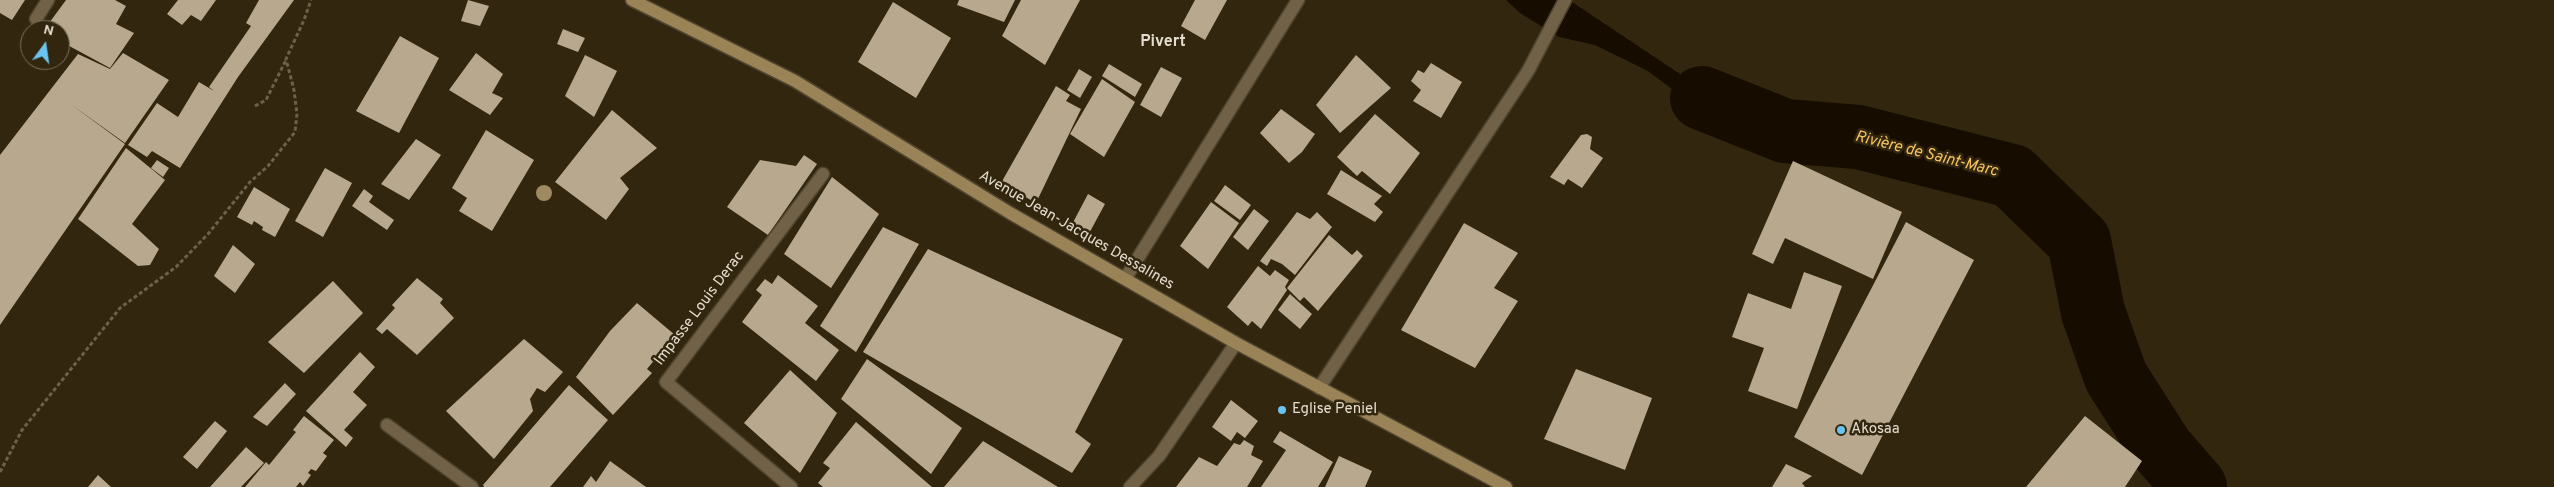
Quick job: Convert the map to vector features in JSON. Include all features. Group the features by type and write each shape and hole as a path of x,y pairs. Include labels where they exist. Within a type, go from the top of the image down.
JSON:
{"street":[{"path":"36,19 48,0"},
{"name":"Avenue Jean-Jacques Dessalines","path":"632,0 795,82 1010,213 1236,343 1506,487"},
{"path":"1125,279 1298,0"},
{"path":"1319,388 1528,71 1565,0"},
{"name":"Impasse Louis Derac","path":"791,487 666,382 823,174"},
{"path":"1130,487 1159,456 1236,343"},
{"path":"387,425 472,487"}],"path":[{"path":"255,106 266,100 304,20 311,0"},
{"path":"0,472 22,430 120,308 176,267 208,234 250,182 268,166 295,132 297,114 294,90 286,59"}],"shaded area":[{"path":"1506,0 1569,0 1704,90 1775,123 1785,131 1769,135 1711,114 1676,92 1648,71 1595,45 1559,37 1520,13"}],"building":[{"path":"0,0 25,0 12,20 0,13"},
{"path":"66,0 115,0 126,6 116,24 134,33 110,68 70,46 70,20 51,20"},
{"path":"178,0 216,0 201,21 191,15 182,25 167,14"},
{"path":"259,0 294,0 238,77 180,168 152,151 147,157 128,145 157,103 178,117 199,82 214,91 209,87 251,26 246,23"},
{"path":"468,0 489,6 480,26 461,21"},
{"path":"959,0 1015,0 1004,22 957,5"},
{"path":"1021,0 1080,0 1045,65 1002,36"},
{"path":"1195,0 1227,0 1205,40 1181,26"},
{"path":"893,2 951,38 916,98 858,62"},
{"path":"563,29 585,38 578,52 557,44"},
{"path":"400,36 439,58 399,133 356,111"},
{"path":"123,53 169,80 125,143 69,103 125,144 0,325 0,155 66,70 70,70 70,64 78,54 110,69"},
{"path":"476,53 503,74 492,93 503,98 490,115 449,90"},
{"path":"585,55 617,71 594,117 565,96"},
{"path":"1356,55 1391,88 1340,133 1316,105"},
{"path":"1431,63 1462,82 1441,118 1413,101 1421,90 1411,81 1418,70 1424,73"},
{"path":"1109,64 1142,84 1135,97 1102,76"},
{"path":"1161,67 1182,78 1161,117 1140,105"},
{"path":"1079,69 1092,77 1080,98 1067,90"},
{"path":"1102,79 1135,102 1104,157 1070,134"},
{"path":"1056,86 1070,95 1066,101 1081,109 1036,203 1001,183"},
{"path":"1281,109 1315,134 1302,152 1289,163 1260,133"},
{"path":"612,110 657,148 620,178 629,189 606,220 555,182"},
{"path":"1375,114 1420,153 1390,194 1362,171 1357,176 1337,157"},
{"path":"486,130 534,160 492,231 459,211 467,198 452,188"},
{"path":"1587,134 1592,137 1590,149 1603,158 1582,188 1568,179 1564,185 1550,177 1581,135"},
{"path":"416,139 441,155 409,200 381,184"},
{"path":"126,148 165,180 132,224 159,249 150,265 138,266 78,219"},
{"path":"804,155 817,164 768,235 727,207 760,160 796,166"},
{"path":"157,160 169,168 163,177 151,168"},
{"path":"1793,161 1902,212 1873,279 1785,238 1773,264 1752,254"},
{"path":"325,168 352,183 323,237 295,221"},
{"path":"1341,170 1382,196 1374,204 1383,212 1375,222 1327,194"},
{"path":"832,177 879,214 831,288 784,254"},
{"path":"1225,185 1251,205 1240,220 1214,201"},
{"path":"254,187 290,209 275,237 262,230 263,227 254,221 252,225 237,217"},
{"path":"364,189 373,196 369,202 394,220 387,230 352,206"},
{"path":"1088,194 1105,204 1086,239 1069,230"},
{"path":"1211,202 1239,223 1208,269 1180,246"},
{"path":"1254,209 1269,221 1248,250 1233,237"},
{"path":"1297,212 1310,219 1317,212 1332,227 1295,275 1282,264 1271,259 1267,266 1260,261"},
{"path":"1906,222 1974,260 1862,475 1794,437"},
{"path":"1464,223 1518,253 1494,288 1518,301 1475,368 1401,330"},
{"path":"883,227 919,244 856,352 820,326"},
{"path":"1329,235 1352,255 1357,250 1363,256 1318,311 1304,297 1300,301 1287,288"},
{"path":"233,245 255,264 235,293 214,276"},
{"path":"928,249 1123,339 1075,432 1091,444 1072,473 863,352"},
{"path":"1258,266 1270,276 1275,270 1289,280 1285,287 1287,290 1261,329 1252,321 1248,326 1227,307"},
{"path":"1804,272 1842,286 1797,409 1748,391 1764,348 1732,337 1748,293 1791,309"},
{"path":"778,275 818,306 805,323 839,350 816,381 742,322 762,295 756,290 765,279 772,284"},
{"path":"417,278 443,299 440,303 454,318 417,355 387,329 382,334 376,329 395,308 392,305"},
{"path":"333,281 363,313 304,373 268,342"},
{"path":"1290,294 1312,314 1300,329 1278,310"},
{"path":"637,303 675,335 647,369 652,373 613,415 576,377 610,331"},
{"path":"524,339 563,372 545,392 537,388 530,399 533,411 494,459 446,411"},
{"path":"360,352 375,367 353,392 367,405 344,430 353,438 346,447 306,411"},
{"path":"867,359 962,428 931,474 841,399"},
{"path":"1576,369 1652,398 1625,470 1544,439"},
{"path":"790,370 837,413 800,473 744,423"},
{"path":"285,383 296,394 267,426 253,417"},
{"path":"569,385 608,420 550,487 484,487 483,485"},
{"path":"1231,400 1258,421 1245,438 1237,432 1231,441 1212,427"},
{"path":"304,416 334,440 323,453 327,456 316,471 311,469 308,473 311,475 303,486 300,482 296,487 245,487 266,462 269,465 296,432 293,430"},
{"path":"2085,416 2142,461 2125,487 2026,487"},
{"path":"215,421 227,431 197,469 183,457"},
{"path":"856,422 932,487 823,487 818,483 830,468 823,463"},
{"path":"1280,431 1333,462 1318,487 1261,487 1286,450 1273,442"},
{"path":"1244,440 1254,446 1251,455 1263,461 1247,487 1176,487 1199,457 1217,466 1234,443 1240,445"},
{"path":"983,441 1058,487 944,487"},
{"path":"246,447 264,463 241,487 210,487"},
{"path":"1339,456 1372,471 1365,487 1325,487"},
{"path":"610,461 646,487 583,487 591,476 596,482"},
{"path":"1786,464 1812,476 1802,483 1805,487 1772,487"},
{"path":"98,475 111,487 88,487"}],"waterway":[{"name":"Rivière de Saint-Marc","path":"1702,98 1785,131 1858,137 2012,176 2079,241 2093,312 2116,377 2162,449 2195,487"}],"place":[{"name":"Eglise Peniel","path":"1282,410"},
{"name":"Akosaa","path":"1841,430"}],"district":[{"name":"Pivert","path":"1163,43"}]}
